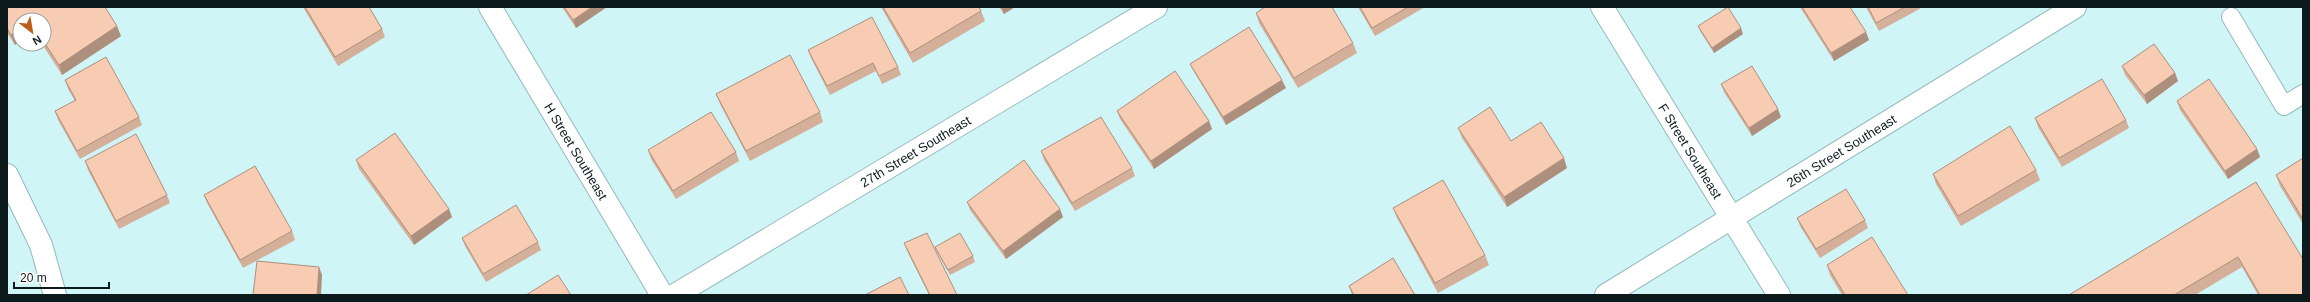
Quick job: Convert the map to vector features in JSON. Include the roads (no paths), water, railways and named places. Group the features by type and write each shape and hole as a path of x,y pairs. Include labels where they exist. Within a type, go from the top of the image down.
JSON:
{"street":[{"name":"H Street Southeast","path":"490,7 662,295"},
{"name":"27th Street Southeast","path":"675,295 1156,7"},
{"name":"F Street Southeast","path":"1602,7 1779,295"},
{"name":"26th Street Southeast","path":"1606,295 2075,7"},
{"path":"7,175 41,245 54,295"}],"lane":[{"path":"2231,17 2284,106 2303,94"}]}
